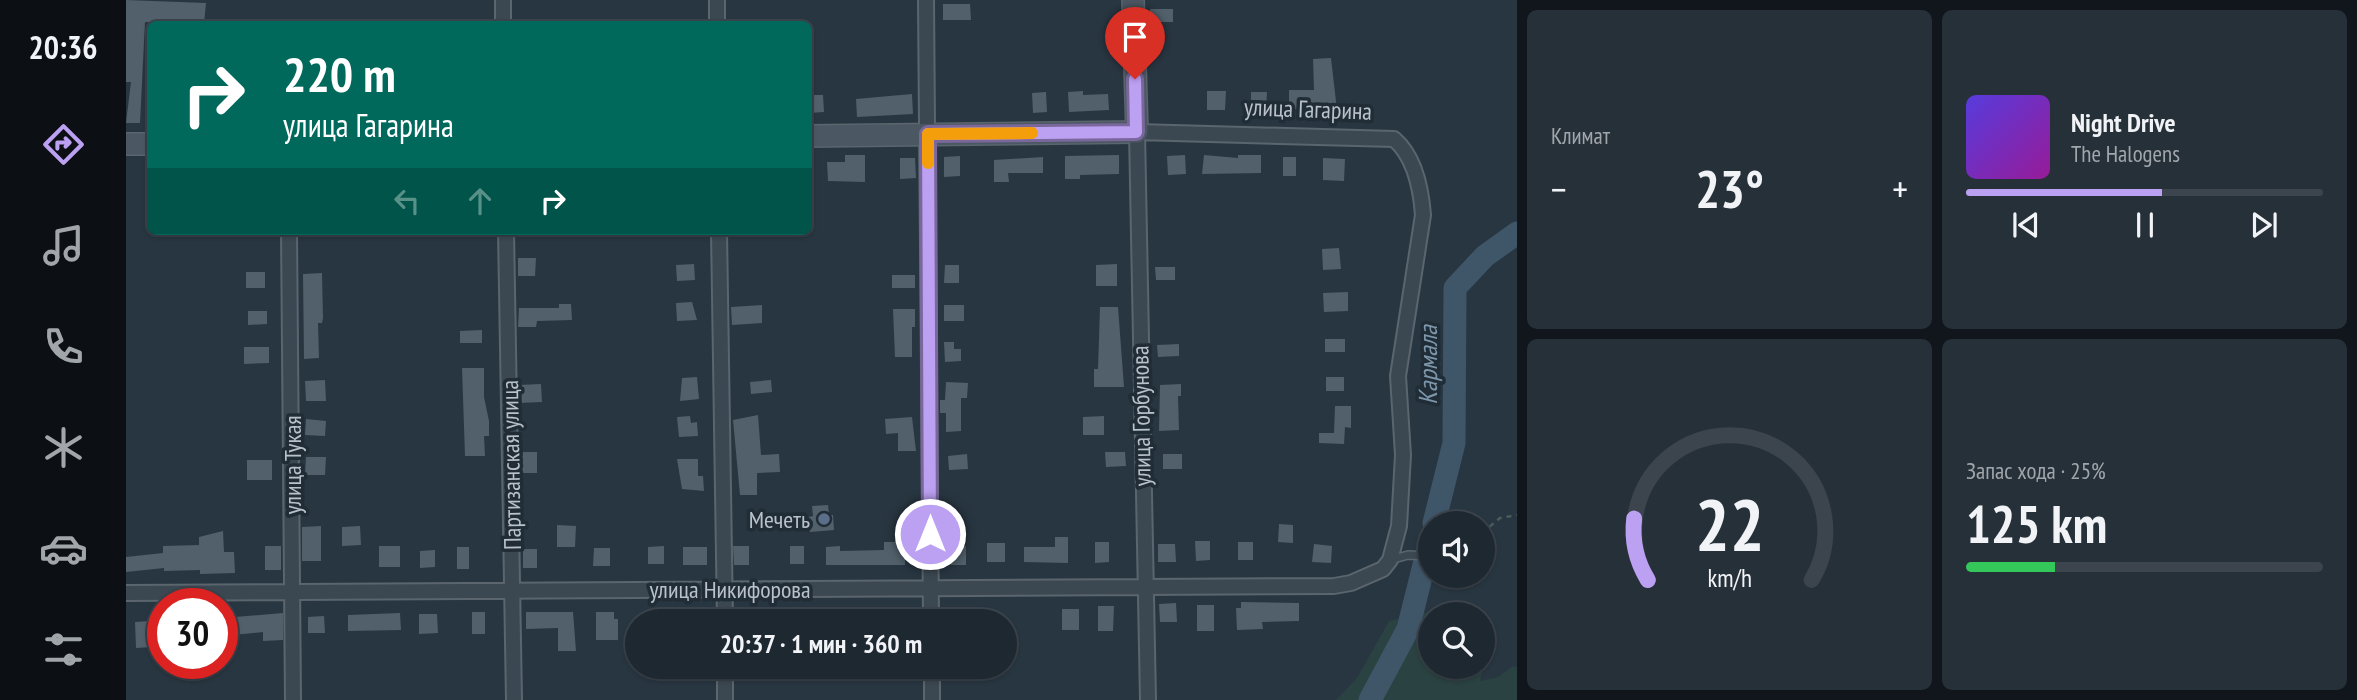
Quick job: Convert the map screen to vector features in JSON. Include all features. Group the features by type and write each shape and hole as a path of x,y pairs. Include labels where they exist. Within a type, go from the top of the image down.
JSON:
{"main road":[{"path":"1133,0 1136,132"},
{"name":"улица Гагарина","path":"812,136 1136,132"},
{"path":"126,144 147,144"}],"street":[{"path":"503,0 503,21"},
{"path":"717,0 717,21"},
{"path":"926,0 931,609"},
{"name":"улица Гагарина","path":"1136,132 1374,136 1394,139 1404,148 1421,195 1423,215 1398,376 1403,455 1401,506 1390,560"},
{"name":"улица Горбунова","path":"1136,132 1147,700"},
{"name":"улица Тукая","path":"289,235 293,700"},
{"name":"Партизанская улица","path":"506,235 514,700"},
{"path":"719,235 725,609"},
{"name":"улица Никифорова","path":"126,593 1334,586 1373,576 1390,560"},
{"path":"725,679 725,700"},
{"path":"932,679 932,700"}],"lane":[{"path":"1390,560 1418,555"}],"path":[{"path":"1495,522 1500,518 1517,515"}],"green space":[{"path":"1418,614 1418,679 1495,679 1513,666 1517,667 1517,700 1336,700 1357,678 1389,621"}],"building":[{"path":"126,0 206,3 204,21 145,22 140,123 126,123 131,82 126,82"},
{"path":"943,4 970,4 971,20 943,20"},
{"path":"1150,9 1173,9 1173,22 1150,22"},
{"path":"1331,58 1337,110 1289,109 1289,90 1314,90 1313,59"},
{"path":"1083,91 1083,95 1108,94 1109,110 1069,112 1068,92"},
{"path":"1207,91 1226,91 1225,110 1207,110"},
{"path":"1046,92 1047,112 1033,113 1032,93"},
{"path":"1251,92 1267,92 1266,109 1251,109"},
{"path":"912,94 913,114 857,117 856,99"},
{"path":"812,95 823,95 824,112 812,113"},
{"path":"845,155 865,155 865,182 828,181 827,162 845,162"},
{"path":"1119,155 1119,174 1080,175 1080,179 1065,179 1065,156"},
{"path":"1185,155 1186,174 1168,175 1167,156"},
{"path":"1204,155 1238,158 1238,155 1261,155 1261,173 1202,174"},
{"path":"960,156 960,176 944,177 944,157"},
{"path":"1043,157 1043,173 1008,173 1009,182 994,182 994,160"},
{"path":"1283,157 1296,157 1296,176 1283,176"},
{"path":"900,158 915,158 916,178 900,179"},
{"path":"1323,158 1345,159 1344,181 1323,180"},
{"path":"1339,248 1341,269 1323,270 1322,249"},
{"path":"518,258 536,258 535,276 518,276"},
{"path":"694,264 695,280 677,281 676,265"},
{"path":"1117,264 1117,286 1096,286 1096,265"},
{"path":"945,265 959,265 959,283 944,283"},
{"path":"1155,267 1175,267 1175,280 1156,280"},
{"path":"246,272 265,272 265,288 246,288"},
{"path":"322,273 323,318 322,323 318,323 319,358 304,359 303,274"},
{"path":"892,275 915,275 915,288 892,288"},
{"path":"1348,292 1348,311 1324,312 1323,293"},
{"path":"692,302 697,320 677,321 676,303"},
{"path":"559,304 571,304 572,320 537,321 536,327 518,327 519,308 559,308"},
{"path":"762,305 762,323 732,325 731,307"},
{"path":"944,305 964,305 964,321 944,321"},
{"path":"1100,307 1118,307 1124,387 1094,387 1094,369 1098,369"},
{"path":"893,309 915,309 912,357 895,357"},
{"path":"248,311 267,311 267,324 248,325"},
{"path":"482,330 482,343 460,343 460,331"},
{"path":"1325,339 1345,339 1345,352 1325,352"},
{"path":"944,342 954,342 954,349 961,349 961,361 945,362"},
{"path":"1179,344 1179,356 1158,357 1157,345"},
{"path":"244,347 269,347 269,363 244,364"},
{"path":"462,368 484,368 484,397 489,421 489,436 484,436 485,456 465,456"},
{"path":"697,377 699,399 680,401 682,378"},
{"path":"1326,377 1344,377 1344,391 1326,391"},
{"path":"325,380 326,401 306,401 305,381"},
{"path":"771,380 772,392 751,394 750,382"},
{"path":"946,382 968,383 967,398 961,398 961,431 946,432 946,413 940,413 940,400 945,400"},
{"path":"541,384 542,402 519,403 519,385"},
{"path":"1181,384 1181,396 1178,396 1179,430 1159,431 1160,385"},
{"path":"1335,406 1351,406 1351,428 1345,427 1344,444 1319,443 1319,433 1334,433"},
{"path":"758,415 761,455 779,454 780,472 757,473 757,495 740,495 733,420"},
{"path":"690,416 691,423 697,422 698,436 679,437 677,417"},
{"path":"1104,416 1104,435 1083,435 1083,417"},
{"path":"912,417 916,451 898,451 898,433 886,434 885,419"},
{"path":"306,419 326,421 325,436 305,435"},
{"path":"521,452 537,452 537,473 521,473"},
{"path":"1105,452 1125,452 1126,466 1106,467"},
{"path":"967,454 968,469 949,470 948,456"},
{"path":"1163,454 1182,454 1182,469 1163,469"},
{"path":"306,457 326,457 325,475 305,475"},
{"path":"677,459 698,459 698,476 703,476 704,491 682,489"},
{"path":"247,460 272,460 272,480 247,480"},
{"path":"828,505 829,515 833,515 834,530 810,532 809,517 813,516 812,506"},
{"path":"1279,524 1293,525 1293,543 1278,542"},
{"path":"557,525 576,526 575,547 557,547"},
{"path":"321,526 321,561 302,561 302,527"},
{"path":"360,526 361,545 342,546 342,527"},
{"path":"223,531 224,552 234,552 235,573 200,574 200,570 164,571 164,568 126,572 126,557 163,553 163,546 199,545 199,537"},
{"path":"1055,537 1068,537 1068,563 1024,562 1024,547 1055,547"},
{"path":"1195,541 1210,541 1210,560 1196,561"},
{"path":"884,542 905,542 905,565 826,565 826,547 840,546 840,551 884,550"},
{"path":"1095,542 1109,542 1109,562 1095,563"},
{"path":"1238,542 1253,542 1253,560 1238,560"},
{"path":"987,543 1005,543 1005,562 987,562"},
{"path":"1158,544 1175,544 1176,562 1158,562"},
{"path":"1314,544 1332,546 1331,563 1312,562"},
{"path":"265,546 281,546 281,570 265,570"},
{"path":"379,546 400,546 400,567 379,567"},
{"path":"664,546 664,564 648,564 648,547"},
{"path":"733,546 749,546 749,565 734,565"},
{"path":"790,546 804,546 804,564 790,564"},
{"path":"951,546 966,546 966,565 951,565"},
{"path":"457,547 469,547 469,569 457,569"},
{"path":"683,547 707,547 707,565 683,565"},
{"path":"594,548 610,548 610,566 593,566"},
{"path":"523,549 537,549 537,568 523,568"},
{"path":"435,550 435,567 420,568 420,551"},
{"path":"1241,602 1299,603 1299,621 1262,622 1263,629 1237,630 1236,608 1241,608"},
{"path":"1176,603 1177,622 1160,622 1159,604"},
{"path":"1197,605 1214,605 1214,631 1197,631"},
{"path":"1098,606 1114,606 1113,631 1098,631"},
{"path":"1062,609 1079,609 1079,630 1062,630"},
{"path":"472,612 485,612 485,634 472,634"},
{"path":"526,612 573,612 576,651 558,651 558,628 526,629"},
{"path":"596,612 614,612 614,619 618,619 618,640 596,640"},
{"path":"283,613 283,640 263,641 263,632 238,634 238,617"},
{"path":"400,613 401,630 348,631 348,615"},
{"path":"419,614 437,614 438,633 419,634"},
{"path":"324,616 325,633 308,633 308,617"},
{"path":"147,621 147,647 136,648 135,622"}],"waterway":[{"name":"Кармала","path":"1437,511 1454,443 1455,288 1485,256 1517,233"},
{"name":"Кармала","path":"1370,700 1408,629 1418,588"}],"slow traffic":[{"path":"928,163 928,134 1032,133"}],"place":[{"name":"Мечеть","path":"824,519"}],"route":[{"path":"930,534 928,134 1136,132 1135,79"}]}
